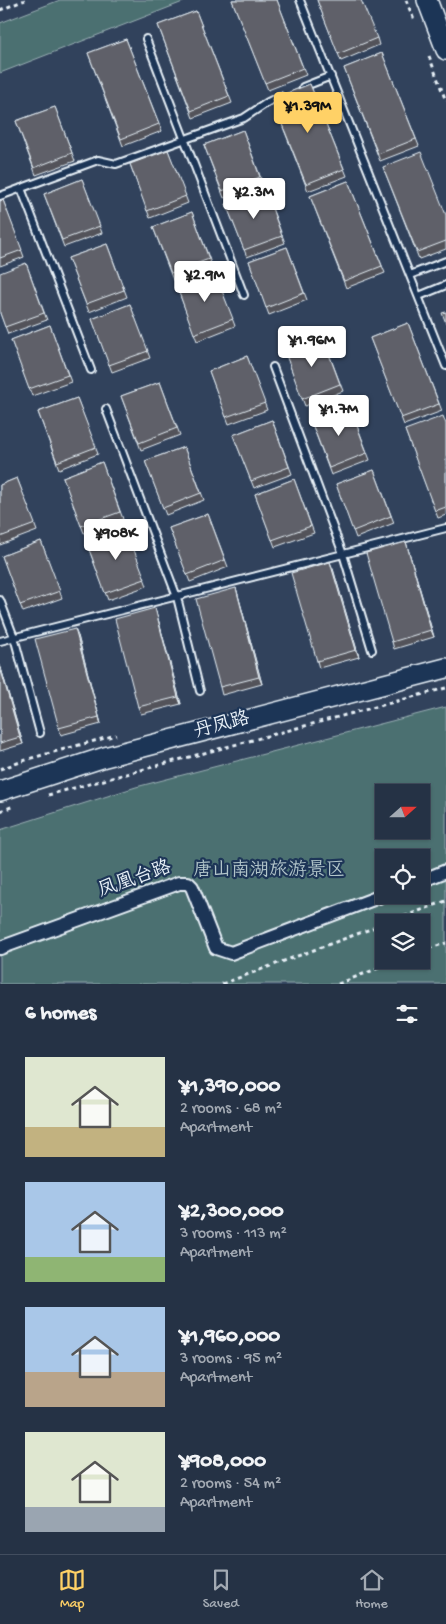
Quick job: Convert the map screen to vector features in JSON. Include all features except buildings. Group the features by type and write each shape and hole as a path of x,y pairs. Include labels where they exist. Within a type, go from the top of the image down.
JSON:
{"main road":[{"path":"427,0 446,50"},
{"name":"丹凤路","path":"0,791 123,752 446,668"}],"street":[{"path":"430,877 446,871"},
{"name":"凤凰台路","path":"0,948 179,883 188,882 192,888 216,948 230,953 375,898"}],"lane":[{"path":"300,0 446,366"},
{"path":"146,39 244,295"},
{"path":"295,90 331,76"},
{"path":"0,196 98,160 116,164 184,140 244,118 268,102 286,94"},
{"path":"21,188 92,370"},
{"path":"410,275 446,261"},
{"path":"419,296 446,286"},
{"path":"273,367 343,554 372,650"},
{"path":"106,408 177,597 200,691"},
{"path":"0,640 446,528"},
{"path":"0,600 14,637 40,733"}],"path":[{"path":"0,10 25,0"},
{"path":"40,798 446,688"},
{"path":"0,811 15,806"},
{"path":"411,914 446,901"},
{"path":"222,984 375,927"},
{"path":"430,948 446,943"},
{"path":"338,984 376,969"}],"green space":[{"path":"60,0 188,0 0,73 0,23"},
{"name":"唐山南湖旅游景区","path":"446,707 446,984 0,984 0,830 136,787"}]}
